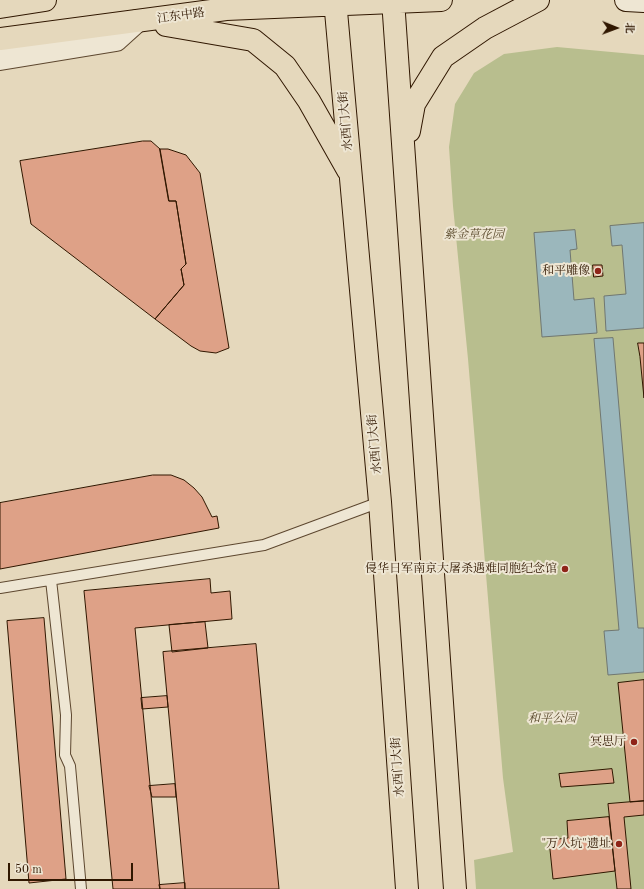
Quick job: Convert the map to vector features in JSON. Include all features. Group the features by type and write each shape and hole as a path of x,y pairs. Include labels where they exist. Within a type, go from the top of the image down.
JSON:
{"main road":[{"path":"0,7 45,0"},
{"path":"226,9 250,0"},
{"name":"江东中路","path":"0,39 226,9 335,2 441,0"},
{"path":"405,153 414,104 443,57 485,28 538,0"},
{"path":"393,1 405,153 455,889"},
{"name":"水西门大街","path":"335,2 380,502 407,889"},
{"path":"137,22 196,29 253,40 286,66 309,102 351,177"}],"street":[{"path":"626,0 644,1"},
{"path":"0,59 116,40 137,22"}],"lane":[{"path":"0,588 264,545 380,502"},
{"path":"51,580 66,715 65,755 70,766 81,889"}],"green space":[{"name":"侵华日军南京大屠杀遇难同胞纪念馆","path":"557,47 644,55 644,889 476,889 474,860 513,852 503,778 449,147 455,104 474,73 504,54"}],"water":[{"path":"644,223 644,328 606,331 604,296 626,294 622,245 612,246 610,226"},
{"path":"575,230 577,249 570,250 574,300 594,298 597,333 542,337 534,233"},
{"path":"613,338 638,628 644,628 644,672 608,675 604,631 619,630 594,339"}],"building":[{"path":"143,141 151,141 160,149 169,201 176,201 186,264 181,269 184,285 155,319 31,224 20,161"},
{"path":"160,149 168,149 186,155 200,173 229,348 216,353 200,351 191,346 155,319 184,285 181,269 186,264 176,201 169,201"},
{"name":"和平雕像","path":"593,265 602,265 603,276 594,277"},
{"path":"638,343 644,343 644,398 640,357"},
{"path":"153,475 171,475 184,480 194,488 202,497 212,517 217,516 219,528 0,569 0,503"},
{"path":"210,579 211,593 230,591 232,619 135,628 160,889 113,889 84,591"},
{"path":"44,618 66,879 29,883 7,621"},
{"path":"205,622 208,648 172,652 169,625"},
{"path":"256,644 279,889 185,889 163,652"},
{"name":"冥思厅","path":"644,680 644,801 630,802 618,683"},
{"path":"167,696 168,707 142,709 141,698"},
{"path":"612,769 614,783 561,787 559,774"},
{"path":"175,784 176,797 152,797 149,786"},
{"name":"\"万人坑\"遗址","path":"644,801 644,815 624,817 631,889 617,889 608,804"},
{"path":"609,817 615,871 553,879 549,840 568,838 567,821"},
{"path":"185,883 185,889 160,889 159,885"}],"place":[{"name":"和平雕像","path":"598,271"},
{"name":"侵华日军南京大屠杀遇难同胞纪念馆","path":"565,569"},
{"name":"冥思厅","path":"634,742"},
{"name":"\"万人坑\"遗址","path":"619,844"}],"park label":[{"name":"紫金草花园","path":"474,235"},
{"name":"和平公园","path":"552,719"}]}
